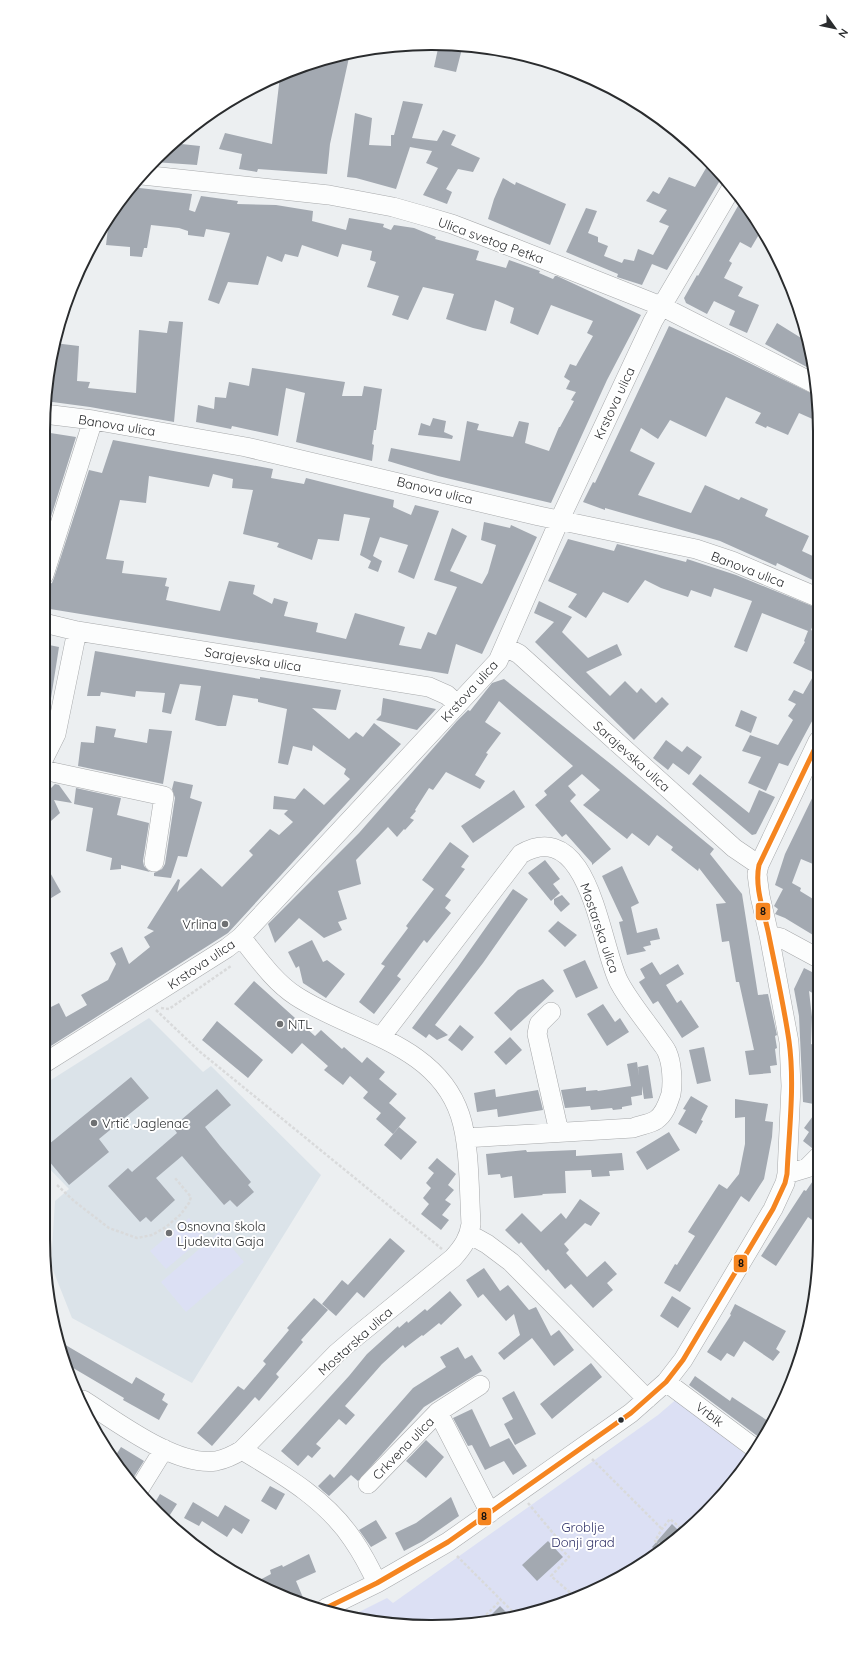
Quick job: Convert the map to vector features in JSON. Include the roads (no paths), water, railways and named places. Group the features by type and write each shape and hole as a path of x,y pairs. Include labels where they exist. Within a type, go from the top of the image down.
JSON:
{"street":[{"name":"Ulica svetog Petka","path":"150,175 329,195 393,207 452,224 661,306 810,381"},
{"name":"Krstova ulica","path":"50,1060 228,948 241,937 498,661 560,519 661,306 729,193"},
{"name":"Banova ulica","path":"51,415 94,420 246,447 696,549 732,561 813,595"},
{"path":"50,556 94,420"},
{"name":"Sarajevska ulica","path":"50,624 77,631 429,687 447,696 457,704"},
{"path":"50,747 56,734 77,631"},
{"name":"Sarajevska ulica","path":"505,647 519,654 734,848 758,865"},
{"path":"330,1606 378,1583 448,1542 490,1513 527,1501 666,1382 683,1360 773,1209 785,1183 787,1174 791,1086 789,1042 757,874 758,865 813,752"},
{"path":"50,771 164,796 154,862"},
{"name":"Mostarska ulica","path":"381,1037 521,854 533,847 552,847 561,852 578,867 591,893 619,982 668,1053 673,1083 668,1105 656,1120 633,1128 465,1138"},
{"path":"769,935 781,938 813,955"},
{"name":"Mostarska ulica","path":"87,1403 136,1434 184,1458 198,1461 216,1461 230,1457 242,1450 337,1353 454,1258 464,1245 469,1234 471,1224 465,1138 460,1115 449,1092 437,1075 418,1058 381,1037 296,996 272,974 241,937"},
{"path":"551,1012 539,1024 537,1034 559,1132"},
{"path":"787,1174 807,1168 813,1162"},
{"path":"469,1234 487,1244 512,1262 647,1399"},
{"name":"Vrbik","path":"666,1382 752,1446"},
{"name":"Crkvena ulica","path":"368,1484 438,1412 480,1385"},
{"name":"Crkvena ulica","path":"438,1412 490,1513"},
{"path":"141,1486 164,1449"},
{"path":"242,1450 289,1478 318,1501 353,1540 378,1583"}],"place":[{"name":"Vrlina","path":"225,924"},
{"name":"NTL","path":"280,1024"},
{"name":"Vrtić Jaglenac","path":"94,1123"},
{"name":"Osnovna škola Ljudevita Gaja","path":"169,1233"}],"park label":[{"name":"Groblje Donji grad","path":"583,1534"}]}
